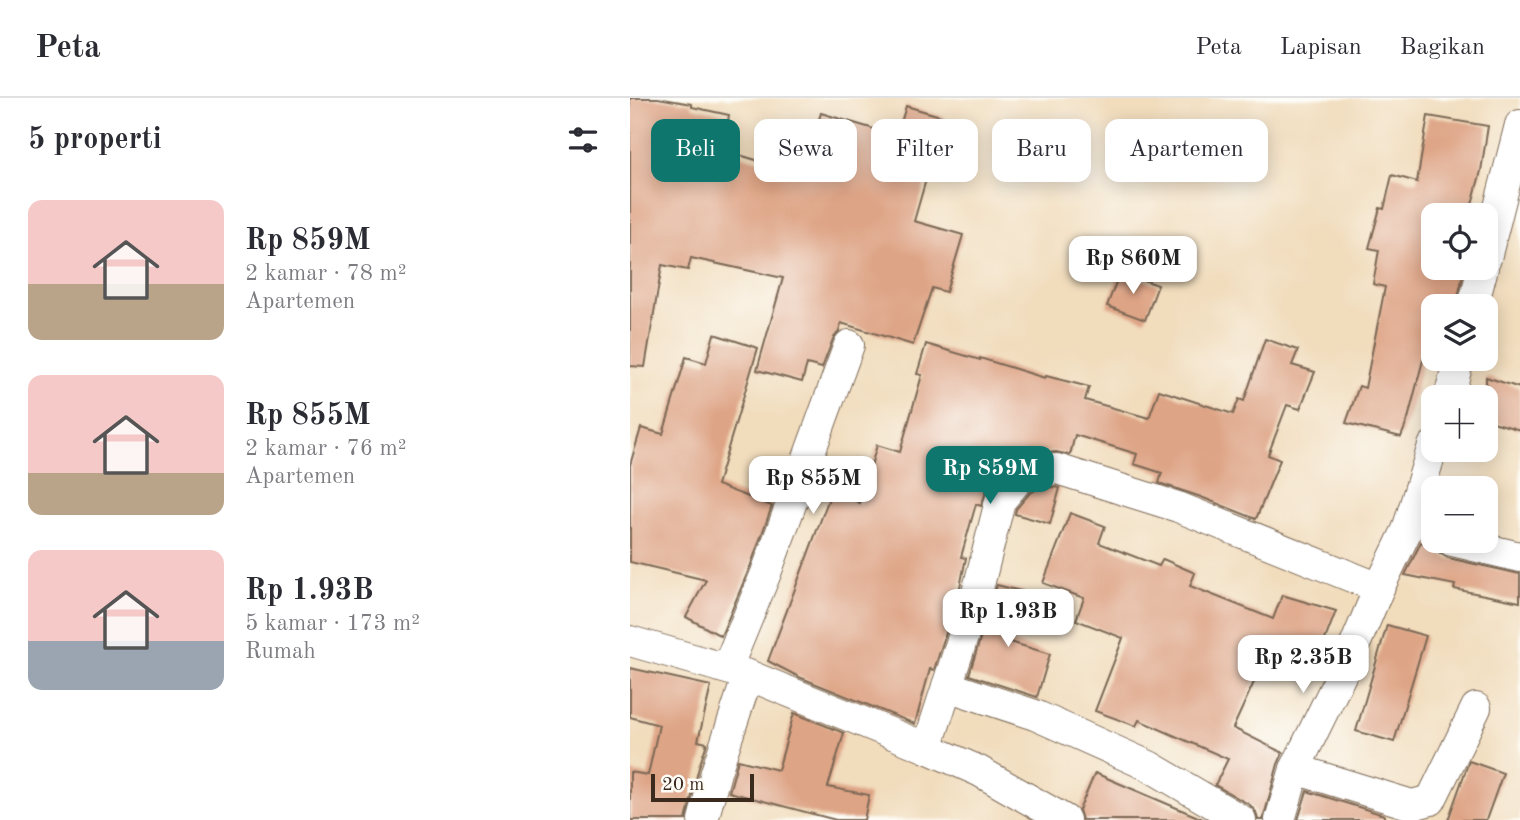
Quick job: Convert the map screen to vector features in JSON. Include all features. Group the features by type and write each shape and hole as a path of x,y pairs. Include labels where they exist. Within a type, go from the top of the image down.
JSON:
{"street":[{"path":"1498,227 1512,190 1520,125"},
{"path":"703,820 737,671 766,573 849,345"},
{"path":"1280,820 1295,769 1349,659 1379,588 1420,533 1431,462"},
{"path":"927,748 976,597 1000,501 1018,480 1032,471 1057,470 1178,507 1379,588"},
{"path":"1498,552 1520,558"},
{"path":"630,640 737,671 927,748 979,771 1065,820"},
{"path":"947,686 1035,715 1149,766 1241,820"},
{"path":"1295,769 1412,805 1431,800 1476,708"}],"building":[{"path":"630,98 658,98 729,115 728,119 651,119 651,182 740,182 740,155 754,159 754,182 857,182 857,124 871,128 871,182 925,182 914,221 963,235 946,292 932,288 913,345 841,323 822,368 807,364 802,382 757,370 783,278 691,258 688,270 662,265 645,367 630,366"},
{"path":"906,106 943,119 902,119"},
{"path":"821,113 841,119 819,119"},
{"path":"1428,116 1488,126 1481,171 1472,203 1421,203 1421,280 1462,280 1459,294 1421,294 1421,368 1401,437 1346,423 1359,386 1365,388 1385,287 1373,284 1379,250 1369,248 1380,208 1384,209 1392,175 1417,182"},
{"path":"1120,272 1158,285 1145,320 1107,306"},
{"path":"714,334 758,348 717,485 772,506 721,636 686,617 706,580 630,562 630,465 641,428 663,434 686,357 706,363"},
{"path":"1265,339 1298,350 1292,365 1315,372 1300,409 1287,405 1268,455 1280,460 1256,519 1159,483 1162,473 1134,464 1137,454 1075,435 1070,455 1056,452 1024,456 1009,465 987,490 981,506 976,504 961,557 966,558 959,592 934,670 930,669 915,724 799,677 768,661 832,490 860,503 877,445 900,452 922,375 917,374 926,344 1045,378 1046,376 1089,387 1085,400 1149,418 1159,390 1233,414 1239,399 1244,401"},
{"path":"1486,377 1520,388 1520,430 1498,424 1498,385 1486,385"},
{"path":"1039,488 1060,488 1050,524 1015,514 1029,494"},
{"path":"1070,513 1105,526 1099,543 1159,566 1163,559 1195,573 1190,586 1273,619 1282,595 1336,611 1316,663 1271,645 1233,728 1283,753 1263,820 1258,820 1250,805 1215,785 1228,759 1139,720 1136,726 1095,711 1123,638 1076,620 1084,598 1043,583"},
{"path":"1421,542 1421,553 1440,553 1448,558 1520,574 1520,602 1454,589 1455,585 1405,575"},
{"path":"997,585 1024,592 1010,642 1050,654 1037,697 969,675"},
{"path":"1387,625 1426,636 1394,742 1356,731"},
{"path":"630,668 711,686 698,741 707,743 686,820 630,820 630,772 648,775 659,725 630,717"},
{"path":"794,713 844,733 828,787 869,795 864,820 836,820 729,792 738,760 778,770"},
{"path":"1469,761 1503,773 1486,820 1448,820"},
{"path":"1095,773 1205,820 1082,820 1079,810"},
{"path":"1307,791 1384,815 1384,820 1298,820"}]}
